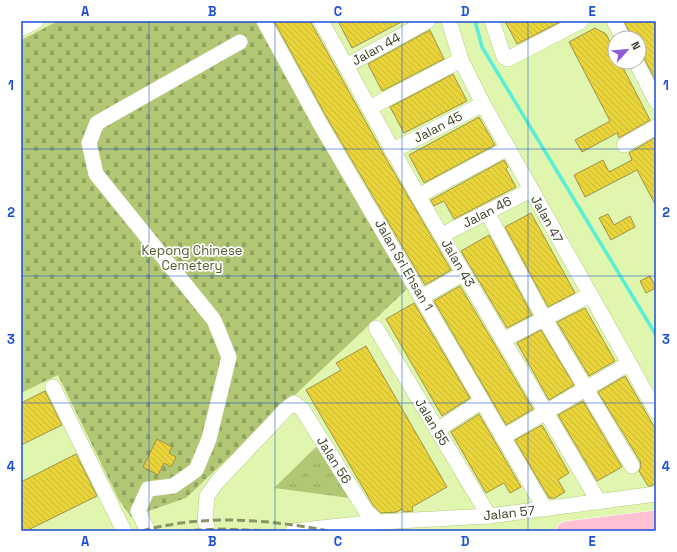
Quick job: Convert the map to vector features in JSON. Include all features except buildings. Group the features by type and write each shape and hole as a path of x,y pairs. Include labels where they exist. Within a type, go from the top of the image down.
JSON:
{"main road":[{"path":"566,531 656,520"}],"street":[{"path":"21,29 36,21"},
{"name":"Jalan Sri Ehsan 1","path":"264,21 319,122 545,509"},
{"name":"Jalan 43","path":"321,21 418,196 600,502"},
{"name":"Jalan 44","path":"346,66 428,21"},
{"name":"Jalan 47","path":"449,21 461,60 483,104 628,364 656,411"},
{"path":"492,21 504,57 511,58 581,21"},
{"path":"614,21 619,30"},
{"path":"148,531 138,511 148,489 173,486 196,470 209,439 229,357 214,320 96,174 89,143 97,123 240,42"},
{"path":"369,108 461,60"},
{"path":"640,70 656,101"},
{"name":"Jalan 45","path":"392,151 483,104"},
{"path":"624,145 656,128"},
{"path":"418,196 508,148"},
{"name":"Jalan 46","path":"442,235 531,190"},
{"path":"487,212 544,318 632,466"},
{"path":"422,297 464,273"},
{"path":"503,340 590,295"},
{"name":"Jalan 55","path":"376,328 489,516"},
{"path":"503,437 628,364"},
{"path":"53,387 124,531"},
{"path":"437,430 482,401"},
{"name":"Jalan 56","path":"208,531 205,520 207,496 217,482 290,405 294,403 302,409 366,511 378,522"},
{"name":"Jalan 57","path":"293,531 378,522 489,516 656,494"}],"green space":[{"name":"Kepong Chinese Cemetery","path":"58,21 255,21 407,289 186,498 131,517 119,500 58,375 21,393 21,40"},
{"path":"317,446 350,498 274,488"}],"waterway":[{"path":"475,21 482,47 656,335"}],"railway":[{"path":"142,531 188,522 212,520 259,521 329,531"},
{"path":"182,531 218,529 274,531"}]}
